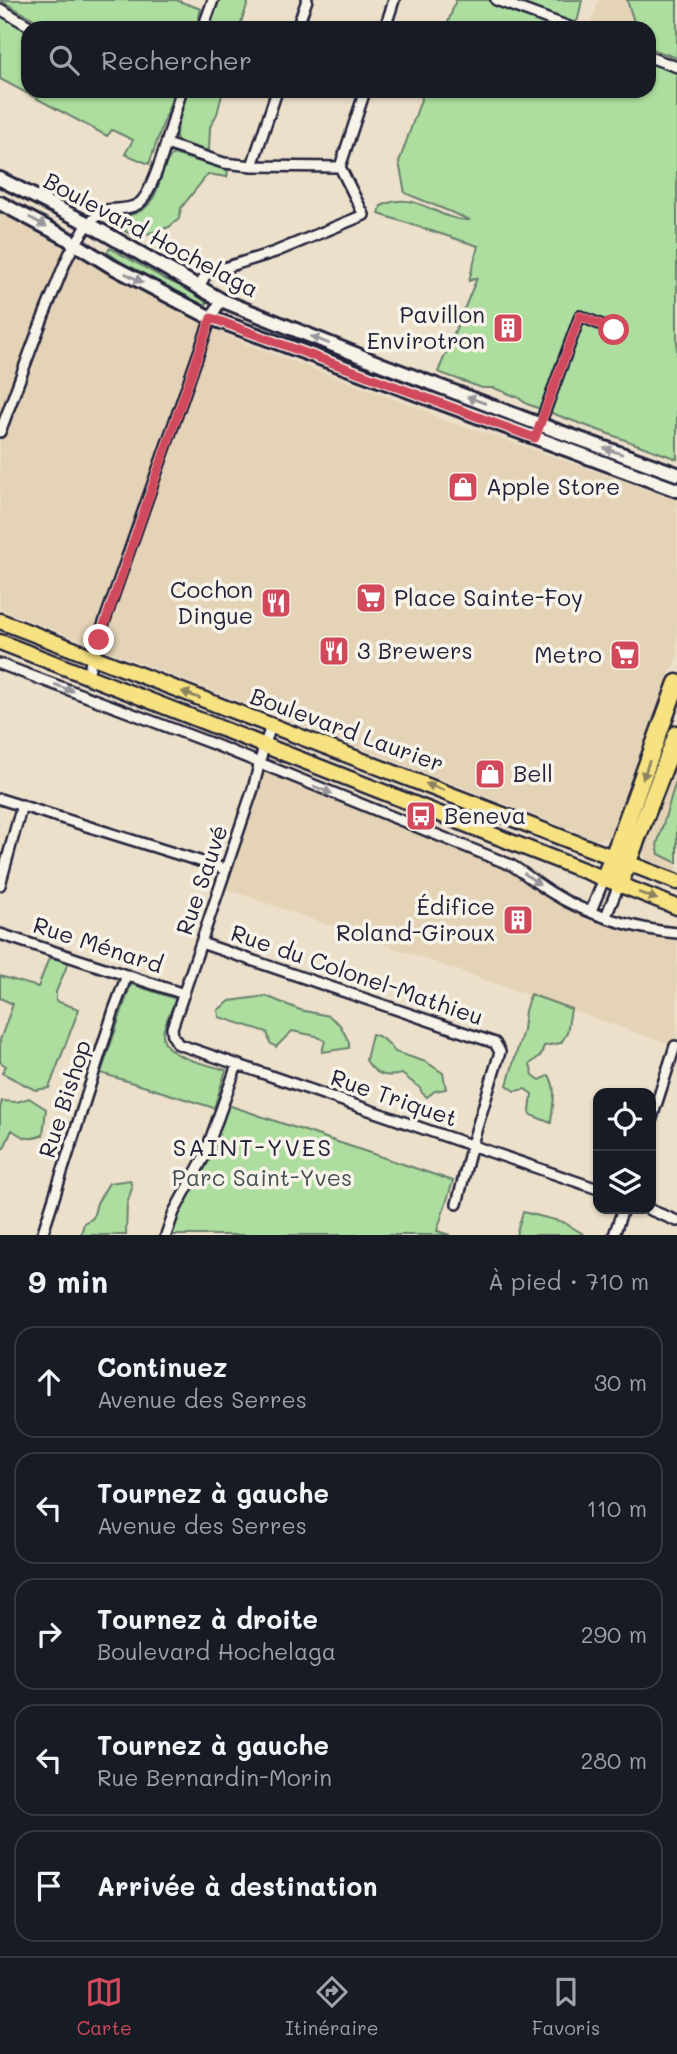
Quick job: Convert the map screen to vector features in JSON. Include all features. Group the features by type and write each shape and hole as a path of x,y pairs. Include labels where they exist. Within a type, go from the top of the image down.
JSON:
{"highway":[{"path":"611,882 612,857 677,683"},
{"path":"611,882 628,863 677,734"}],"main road":[{"name":"Boulevard Hochelaga","path":"0,179 89,224 221,300 383,365 677,474"},
{"name":"Boulevard Hochelaga","path":"0,203 75,243 111,266 211,318 677,490"},
{"name":"Boulevard Laurier","path":"0,621 677,882"},
{"name":"Boulevard Laurier","path":"0,642 677,907"}],"street":[{"path":"206,21 213,0"},
{"path":"300,21 307,0"},
{"path":"387,21 394,0"},
{"path":"496,0 553,21"},
{"path":"0,9 21,21"},
{"path":"656,60 677,67"},
{"path":"0,432 31,345 68,256 89,224 100,214 139,204 147,195 179,98"},
{"path":"252,166 274,98"},
{"path":"199,288 205,276 211,272 275,252 364,215 340,167 363,98"},
{"path":"166,144 224,163 340,167"},
{"path":"88,676 92,657 211,318 221,300"},
{"path":"535,438 580,316 614,330"},
{"path":"0,664 260,764 511,865 553,894 591,911 645,930 677,933"},
{"name":"Rue Sauvé","path":"178,1044 172,1028 271,727"},
{"path":"0,799 225,869"},
{"path":"0,885 22,806"},
{"path":"591,911 611,882"},
{"path":"606,916 611,882"},
{"name":"Rue Ménard","path":"0,934 184,994"},
{"name":"Rue du Colonel-Mathieu","path":"201,943 495,1043 500,1052 472,1144"},
{"name":"Rue Bishop","path":"42,1235 110,1022 128,975"},
{"name":"Rue Triquet","path":"178,1044 593,1187"},
{"path":"656,1106 676,1046"},
{"path":"166,1235 174,1212 204,1157 237,1065"},
{"path":"457,1204 472,1144"},
{"path":"656,1212 677,1221"},
{"path":"614,1235 621,1214"}],"shaded area":[{"path":"599,0 677,0 677,68 656,60 656,21 592,21"},
{"path":"0,214 201,324 246,344 427,411 442,420 677,500 677,657 610,834 596,839 0,609"},
{"path":"677,750 677,873 645,859 642,846"},
{"path":"260,764 511,865 544,888 632,926 677,933 677,1047 223,888"}],"green space":[{"path":"0,0 176,0 201,9 198,21 38,21"},
{"path":"219,0 249,0 242,21 212,21"},
{"path":"456,0 496,0 553,21 448,21"},
{"path":"510,0 582,0 578,19 566,21"},
{"path":"627,0 677,0 677,58 656,50 656,21 634,21"},
{"path":"0,15 21,27 21,90 0,79"},
{"path":"656,60 677,68 677,459 527,404 494,388 482,388 438,372 477,278 469,281 478,246 379,214 381,206 406,201 447,216 470,220 405,193 399,162 422,98 656,98"},
{"path":"36,98 172,98 149,164 125,154 133,140 112,130 107,136"},
{"path":"186,98 221,98 210,127 209,151 178,142 175,133"},
{"path":"173,154 228,170 227,177 208,174 181,208 179,219 169,227 133,236 116,225 116,220 146,207 155,194 168,159"},
{"path":"110,248 187,289 207,303 204,307 123,263 107,252"},
{"path":"677,777 677,863 659,854 657,845"},
{"path":"49,958 69,961 56,992 56,1001 79,1009 49,1088 35,1090 2,1073 6,1066 0,1062 0,1040 13,1004 0,998 0,976 38,987"},
{"path":"131,984 176,999 163,1031 165,1043 170,1049 188,1059 226,1070 214,1108 101,1073"},
{"path":"530,994 571,1009 567,1033 561,1043 544,1046 541,1055 530,1064 533,1075 540,1080 549,1075 552,1081 554,1093 551,1123 531,1115 532,1094 525,1089 515,1091 507,1085"},
{"path":"266,996 300,1010 329,1016 340,1025 349,1042 349,1048 322,1052 325,1041 316,1036 292,1031 276,1047 270,1043 267,1032 219,1017 218,1010 230,1001"},
{"path":"372,1034 388,1043 395,1052 426,1062 443,1073 446,1089 435,1091 427,1097 402,1074 390,1076 377,1072 366,1060"},
{"path":"29,1098 46,1109 43,1135 27,1138 12,1130 4,1148 0,1148 2,1101 17,1102"},
{"name":"Parc Saint-Yves","path":"228,1105 453,1181 437,1231 450,1235 167,1235 207,1158"},
{"path":"130,1180 132,1188 127,1204 126,1235 81,1235 84,1223 93,1218 97,1203 109,1183"},
{"path":"523,1212 563,1222 585,1235 516,1235"}],"place":[{"name":"Pavillon Envirotron","path":"508,328"},
{"name":"Apple Store","path":"463,487"},
{"name":"Place Sainte-Foy","path":"371,598"},
{"name":"Cochon Dingue","path":"276,603"},
{"name":"3 Brewers","path":"334,651"},
{"name":"Metro","path":"625,655"},
{"name":"Bell","path":"490,774"},
{"name":"Beneva","path":"421,816"},
{"name":"Édifice Roland-Giroux","path":"518,920"}],"district":[{"name":"SAINT-YVES","path":"253,1148"}],"route":[{"path":"99,640 211,318 535,438 580,316 614,330"}]}
